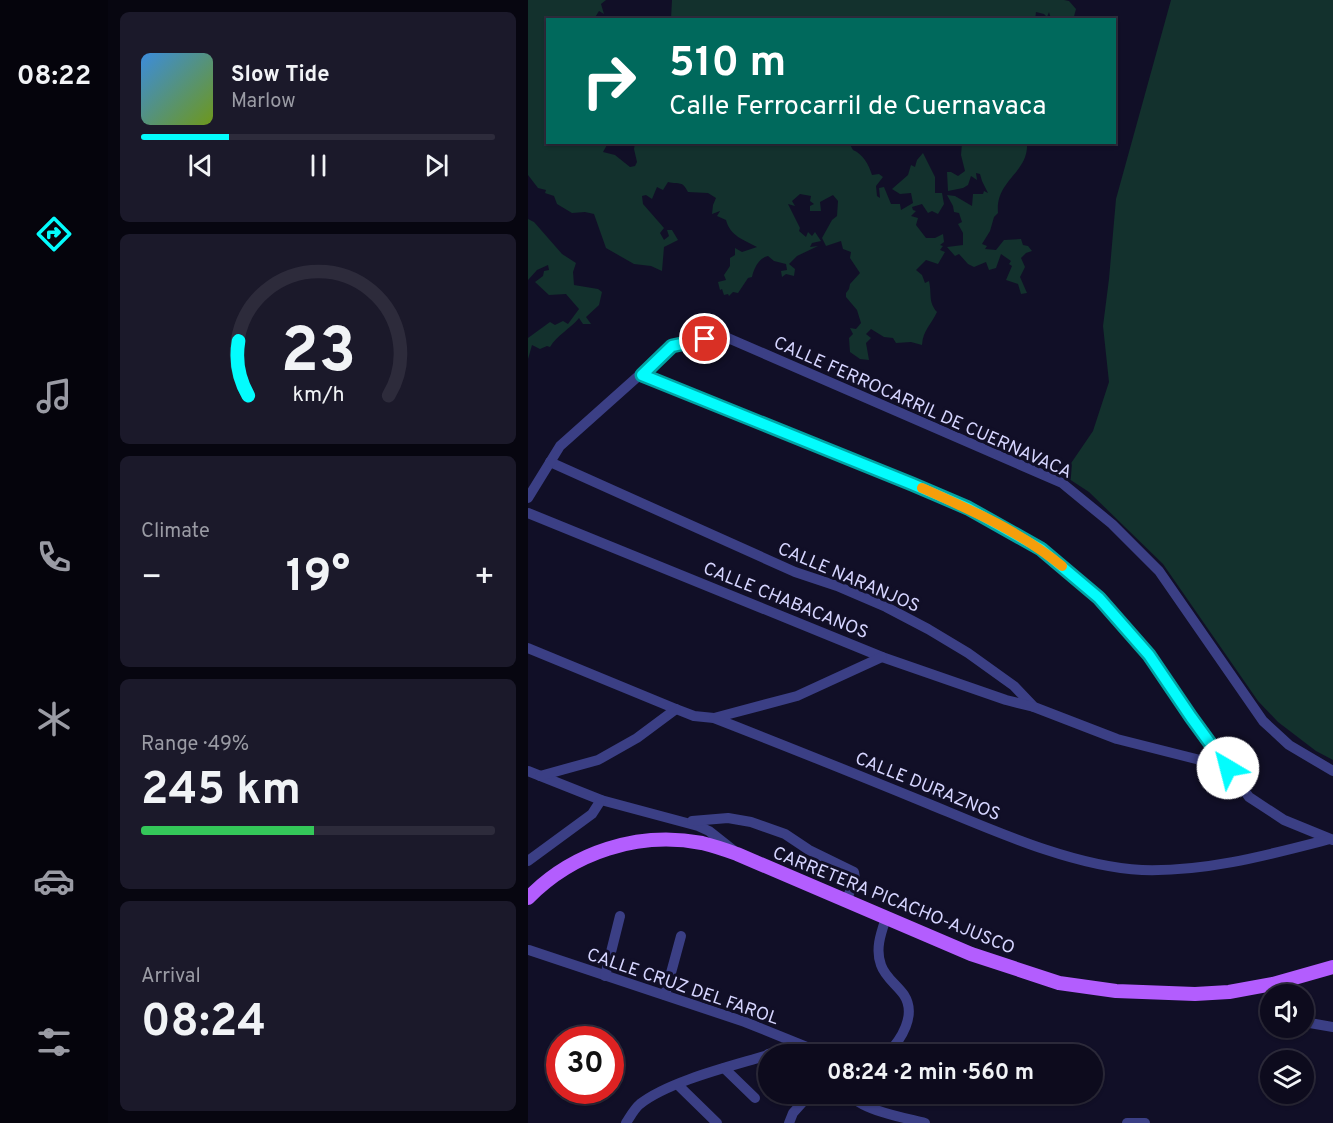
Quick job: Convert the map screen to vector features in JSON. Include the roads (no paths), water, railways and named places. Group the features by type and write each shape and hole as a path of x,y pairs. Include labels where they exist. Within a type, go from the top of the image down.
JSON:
{"main road":[{"name":"CARRETERA PICACHO-AJUSCO","path":"528,898 541,885 573,863 612,847 647,841 703,843 737,854 971,954 1059,984 1116,991 1195,994 1260,990"},
{"name":"CARRETERA PICACHO-AJUSCO","path":"1289,984 1333,967"}],"street":[{"name":"CALLE FERROCARRIL DE CUERNAVACA","path":"528,498 560,447 672,346 721,335 1062,483 1112,524 1159,571 1263,721 1289,745 1333,771"},
{"path":"642,375 968,508 1041,549 1099,598 1149,655 1249,797 1284,820 1331,840"},
{"name":"CALLE NARANJOS","path":"550,462 795,572 837,586 886,607 928,628 1014,686 1034,707 1117,739 1228,768"},
{"name":"CALLE CHABACANOS","path":"528,513 882,657 1006,700 1034,707"},
{"name":"CALLE DURAZNOS","path":"528,648 676,710 694,716 714,718 1035,846 1103,865 1140,870 1178,870 1238,862 1331,840"},
{"path":"714,718 797,696 882,657"},
{"path":"540,776 598,760 637,738 676,710"},
{"path":"528,771 601,800 685,822 709,831 737,854"},
{"path":"528,861 592,814 601,800"},
{"path":"685,822 728,818 751,822 785,834 820,856 854,872 855,878 846,902"},
{"path":"605,976 620,916"},
{"path":"886,918 879,940 878,953 886,974 904,995 908,1004 908,1016 896,1044"},
{"path":"664,995 681,936"},
{"name":"CALLE CRUZ DEL FAROL","path":"529,950 745,1022 797,1044"},
{"path":"1314,1024 1333,1027"},
{"path":"626,1123 638,1106 655,1095 758,1057"},
{"path":"724,1068 755,1098"},
{"path":"678,1085 717,1123"},
{"path":"789,1123 793,1113 801,1104"},
{"path":"863,1104 925,1123"},
{"path":"1127,1123 1145,1123"}]}
